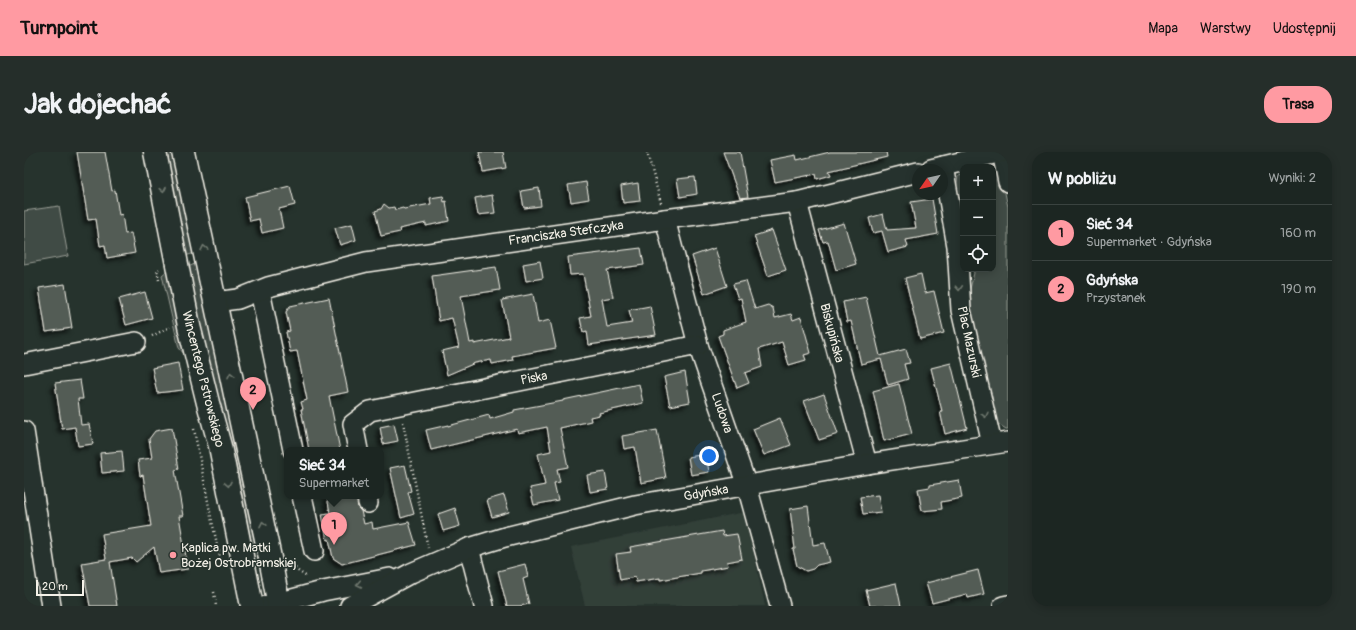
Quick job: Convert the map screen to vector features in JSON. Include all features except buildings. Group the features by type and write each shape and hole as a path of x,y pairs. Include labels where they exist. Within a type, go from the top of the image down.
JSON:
{"main road":[{"name":"Wincentego Pstrowskiego","path":"155,152 189,326 220,446 252,606"},
{"name":"Wincentego Pstrowskiego","path":"183,152 269,553 274,605"}],"street":[{"path":"948,165 1002,152 1008,182"},
{"name":"Franciszka Stefczyka","path":"215,302 238,299 268,287 366,262 665,219 797,202 912,173"},
{"name":"Plac Mazurski","path":"945,200 957,246 961,310 1000,443"},
{"name":"Biskupińska","path":"797,202 867,464"},
{"name":"Ludowa","path":"665,219 698,345 747,486 780,606"},
{"path":"260,291 292,447"},
{"path":"24,364 136,342"},
{"name":"Piska","path":"358,447 354,424 370,411 698,345"},
{"path":"24,431 51,606"},
{"name":"Gdyńska","path":"274,605 323,591 411,573 469,548 505,536 635,505 867,464 1000,443"},
{"path":"303,499 314,551"},
{"path":"469,548 484,606"},
{"name":"Gdyńska","path":"350,606 371,601 411,573"},
{"path":"1003,606 1008,605"}],"path":[{"path":"647,152 665,219"},
{"path":"160,284 157,270 177,263"},
{"path":"136,342 170,328 169,320"},
{"path":"399,405 432,564"},
{"path":"193,422 200,467 221,562"},
{"path":"289,562 298,572 308,577 320,580 323,591"},
{"path":"214,592 216,606"}],"shaded area":[{"path":"163,152 174,152 195,253 185,256"},
{"path":"996,169 1001,174 1008,207 1008,429 995,422 968,297 974,273 996,272"},
{"path":"958,176 960,176 960,212 956,190"},
{"path":"59,206 68,256 24,264 24,211"},
{"path":"197,263 258,548 253,550 235,462 224,436 188,267"},
{"path":"168,270 186,352 185,355 179,348 162,275"},
{"path":"745,512 765,606 585,606 571,547"}],"place":[{"name":"Gdyńska","path":"253,410"},
{"name":"Sieć 34","path":"334,545"},
{"name":"Kaplica pw. Matki Bożej Ostrobramskiej","path":"173,555"}]}
